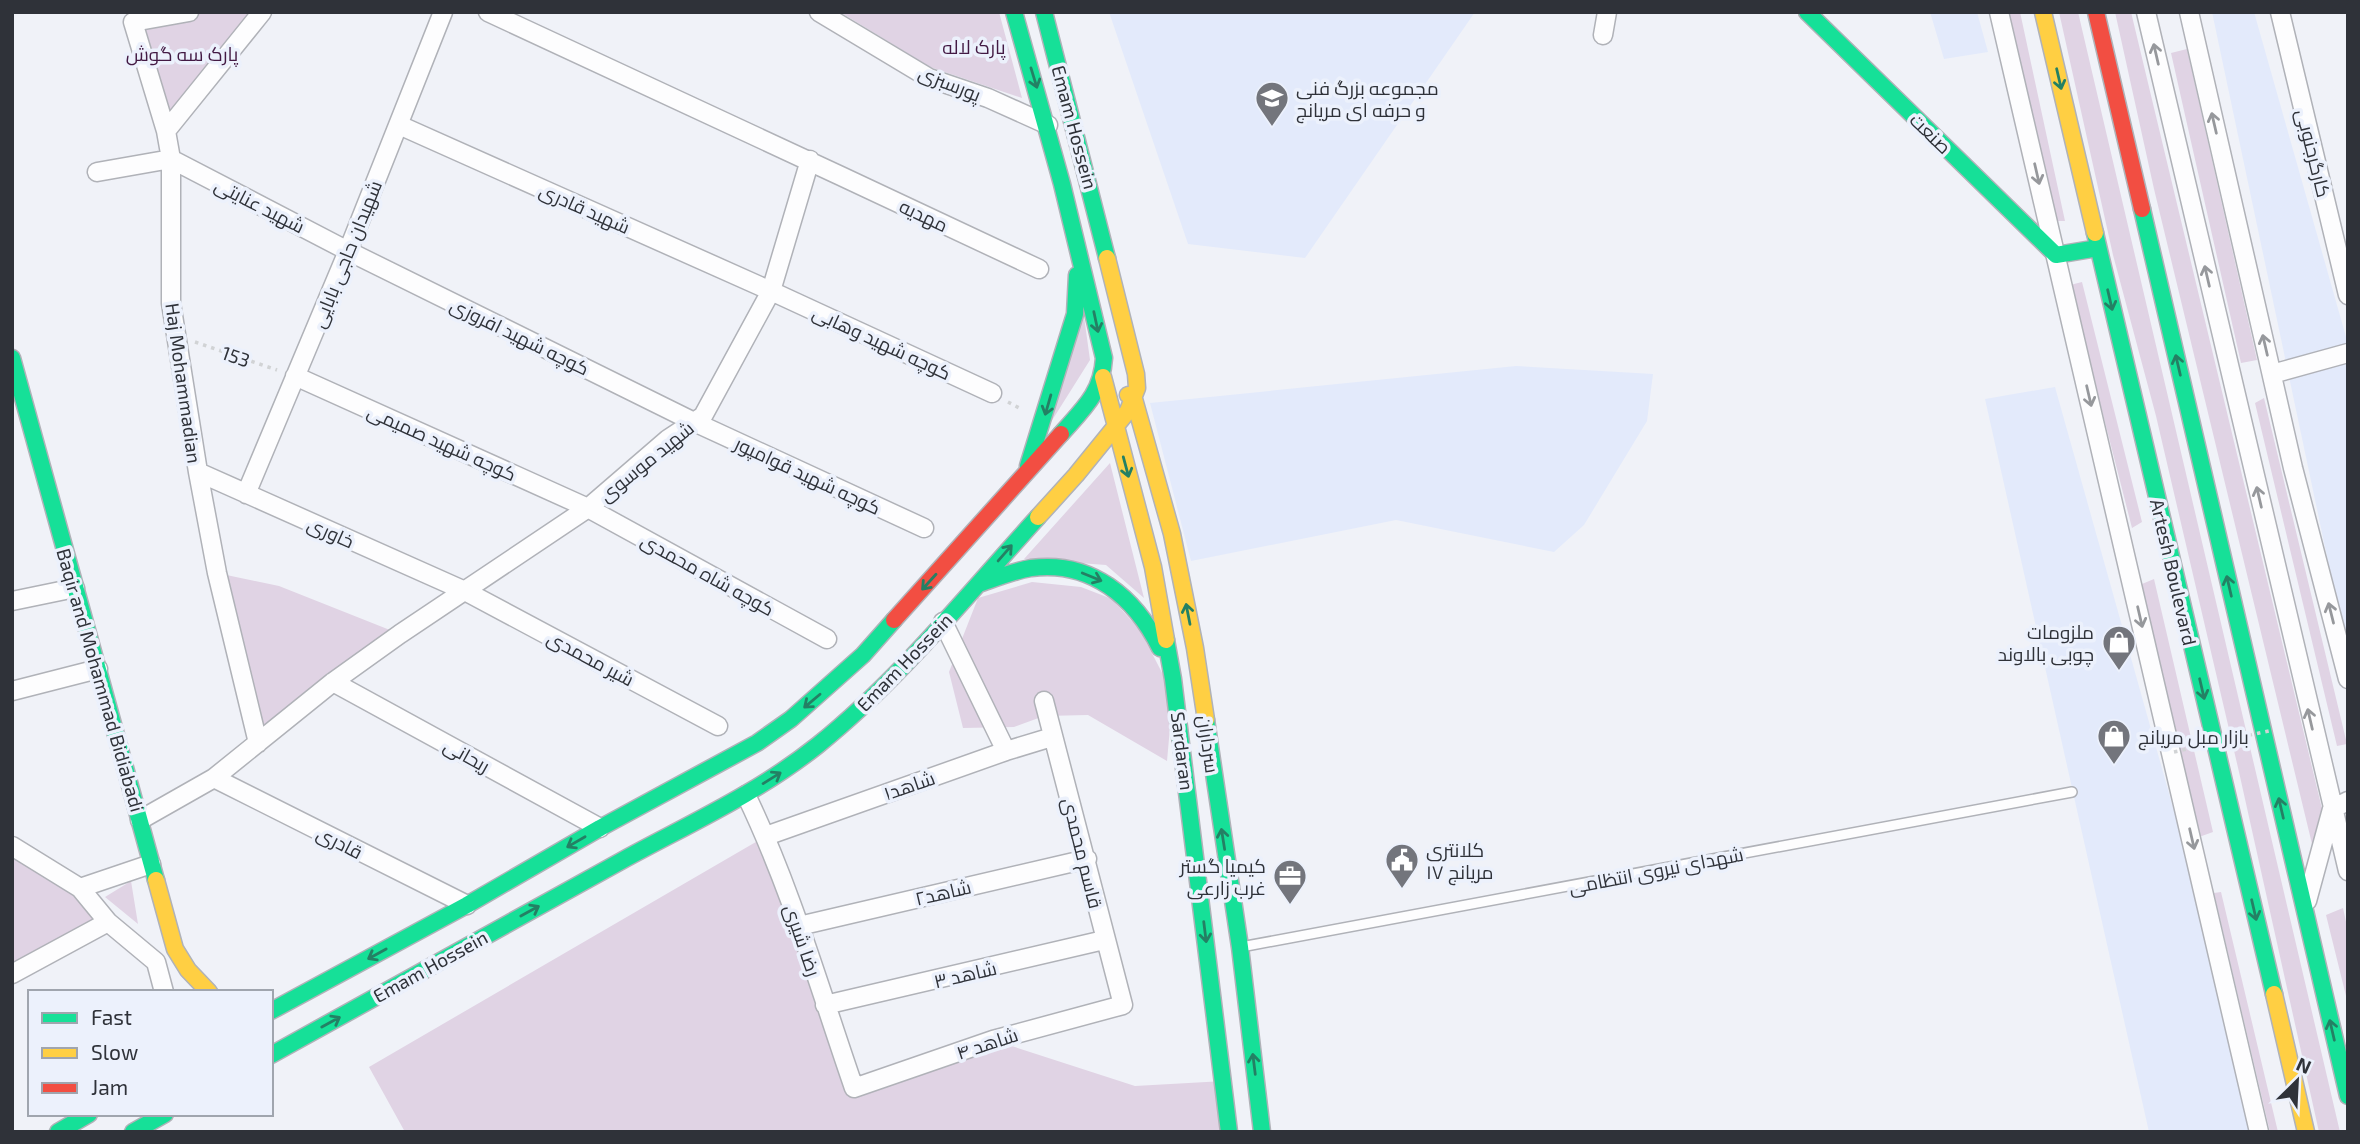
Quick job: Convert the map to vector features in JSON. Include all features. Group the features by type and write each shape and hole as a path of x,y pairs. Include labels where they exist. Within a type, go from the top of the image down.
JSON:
{"main road":[{"name":"Emam Hossein","path":"273,1010 717,766 791,719 863,655 1091,401 1103,377 1104,358 1079,243 1048,125 1014,12"},
{"name":"Emam Hossein","path":"273,1054 781,773 858,711 978,584 1116,427 1134,399 1137,388 1136,374 1044,12"},
{"name":"صنعت","path":"1807,12 2056,255"},
{"name":"Artesh Boulevard","path":"2043,12 2306,1132"},
{"path":"2096,12 2348,1096"},
{"path":"1024,478 1074,314 1079,243"},
{"path":"2056,255 2098,248"},
{"name":"Baqir and Mohammad Bidiabadi","path":"12,358 19,416 75,588 175,949 188,970 207,990"},
{"path":"1103,377 1134,399"},
{"name":"Sardaran","path":"1103,377 1153,567 1173,679 1228,1132"},
{"name":"سرداران","path":"1134,399 1172,534 1195,648 1240,947 1262,1132"},
{"path":"978,584 1032,568 1054,567 1081,572 1108,583 1130,601 1151,625 1173,679"},
{"path":"58,1132 86,1116"},
{"path":"133,1132 161,1116"}],"street":[{"name":"Haj Mohammadian","path":"189,12 133,22 166,131 171,159 171,303 216,573 258,743"},
{"path":"166,131 262,12"},
{"name":"شهیدان حاجی بابایی","path":"246,494 348,251 443,12"},
{"path":"488,12 810,160"},
{"name":"پورسبزی","path":"819,12 929,78 989,98 1048,125"},
{"path":"1604,35 1607,12"},
{"path":"2000,12 2259,1132"},
{"path":"2146,12 2340,805 2348,871"},
{"path":"2189,12 2272,374 2348,679"},
{"name":"کارگرجنوبی","path":"2280,12 2348,295"},
{"name":"شهید قادری","path":"399,125 771,291"},
{"path":"97,172 171,159"},
{"name":"شهید عنایتی","path":"171,159 348,251"},
{"name":"مهدیه","path":"810,160 1039,269"},
{"name":"شهید موسوی","path":"140,820 214,778 334,682 400,634 589,508 668,439 703,416 771,291 810,160"},
{"name":"کوچه شهید افروزی","path":"348,251 692,421"},
{"name":"کوچه شهید وهابی","path":"771,291 992,393"},
{"path":"2272,374 2348,353"},
{"name":"کوچه شهید صمیمی","path":"295,376 589,508"},
{"name":"کوچه شهید قوامپور","path":"692,421 923,528"},
{"name":"خاوری","path":"198,472 465,591"},
{"name":"کوچه شاه محمدی","path":"589,508 827,639"},
{"path":"12,601 75,588"},
{"name":"شیر محمدی","path":"465,591 718,726"},
{"path":"943,622 1006,751"},
{"path":"12,691 97,669"},
{"name":"ریحانی","path":"334,682 600,828"},
{"name":"قاسم محمدی","path":"1044,701 1087,859 1104,940 1122,1005"},
{"name":"شاهد۱","path":"766,836 1052,737"},
{"name":"قادری","path":"214,778 467,905"},
{"name":"رضا شیری","path":"746,794 766,836 854,1088"},
{"path":"2305,911 2340,805"},
{"path":"12,846 80,888 108,922 156,962 163,990"},
{"name":"شاهد۲","path":"799,926 1087,859"},
{"path":"80,888 151,864"},
{"path":"12,974 108,922"},
{"name":"شاهد ۳","path":"825,1005 1104,940"},
{"path":"156,962 175,949"},
{"name":"شاهد ۴","path":"854,1088 993,1040 1122,1005"}],"lane":[{"name":"شهدای نیروی انتظامی","path":"1240,947 2072,792"}],"path":[{"name":"153","path":"177,336 295,376"},
{"path":"992,393 1043,422"},
{"path":"2174,752 2273,730"}],"shaded area":[{"name":"مجموعه بزرگ فنی و حرفه ای مریانج","path":"1109,12 1475,12 1305,258 1188,244"},
{"path":"1930,12 1977,12 1988,52 1944,59"},
{"path":"2212,12 2254,12 2348,344 2348,656"},
{"path":"1516,366 1653,374 1647,421 1584,525 1554,552 1396,520 1191,561 1150,403"},
{"name":"بازار مبل مریانج","path":"2055,387 2264,1132 2149,1132 1985,399"}],"green space":[{"name":"پارک سه گوش","path":"191,12 262,12 166,131 133,22"},
{"name":"پارک لاله","path":"840,12 999,12 1022,98 930,67"},
{"path":"2005,12 2020,12 2065,221 2052,221"},
{"path":"2059,12 2078,12 2340,1132 2319,1132 2239,772 2156,416 2113,255"},
{"path":"2115,12 2131,12 2329,838 2312,844 2154,189"},
{"path":"2187,49 2257,360 2241,363 2171,53"},
{"path":"2082,282 2142,522 2132,528 2070,285"},
{"path":"1083,309 1090,360 1051,422"},
{"path":"2264,398 2347,744 2337,746 2255,403"},
{"path":"1110,463 1144,598 1106,565 1024,559"},
{"path":"217,573 279,586 400,634 258,743"},
{"path":"2154,579 2213,832 2199,837 2142,584"},
{"path":"1032,582 1081,587 1112,599 1140,630 1173,694 1167,761 1088,715 1044,716 1014,727 963,728 949,672 978,598"},
{"path":"766,836 854,1088 993,1040 1135,1086 1224,1081 1229,1132 405,1132 369,1067"},
{"path":"12,847 108,922 12,974"},
{"path":"131,881 138,924 105,897"},
{"path":"2221,892 2278,1132 2270,1132 2214,893"},
{"path":"2343,908 2348,931 2348,1004 2326,915"}],"traffic: fast":[{"path":"1014,12 1062,184 1104,358 1100,381 1095,391 1061,434"},
{"path":"1044,12 1107,258"},
{"path":"1807,12 2056,255"},
{"path":"2142,209 2348,1096"},
{"path":"2095,233 2274,994"},
{"path":"2056,255 2098,248"},
{"path":"1028,466 1075,314 1077,275"},
{"path":"12,358 156,880"},
{"path":"273,1054 723,807 795,762 848,719 905,664 1038,517"},
{"path":"979,584 1031,568 1053,567 1092,576 1124,598 1138,613 1160,648"},
{"path":"273,1010 757,743 791,719 863,655 894,620"},
{"path":"1166,640 1229,1132"},
{"path":"1206,720 1240,947 1262,1132"},
{"path":"58,1132 86,1116"},
{"path":"133,1132 161,1116"}],"traffic: slow":[{"path":"2043,12 2095,233"},
{"path":"1038,517 1128,411 1137,388 1136,374 1107,258"},
{"path":"1103,377 1153,567 1166,640"},
{"path":"1128,395 1134,399 1172,534 1195,648 1206,720"},
{"path":"156,880 175,949 188,970 207,990"},
{"path":"2274,994 2306,1132"}],"traffic: jam":[{"path":"2096,12 2142,209"},
{"path":"894,620 1061,434"}],"place":[{"name":"مجموعه بزرگ فنی و حرفه ای مریانج","path":"1272,128"},
{"name":"ملزومات چوبی بالاوند","path":"2119,672"},
{"name":"بازار مبل مریانج","path":"2114,766"},
{"name":"کلانتری ۱۷ مریانج","path":"1402,890"},
{"name":"کیمیا گستر غرب زارعی","path":"1290,906"}]}
